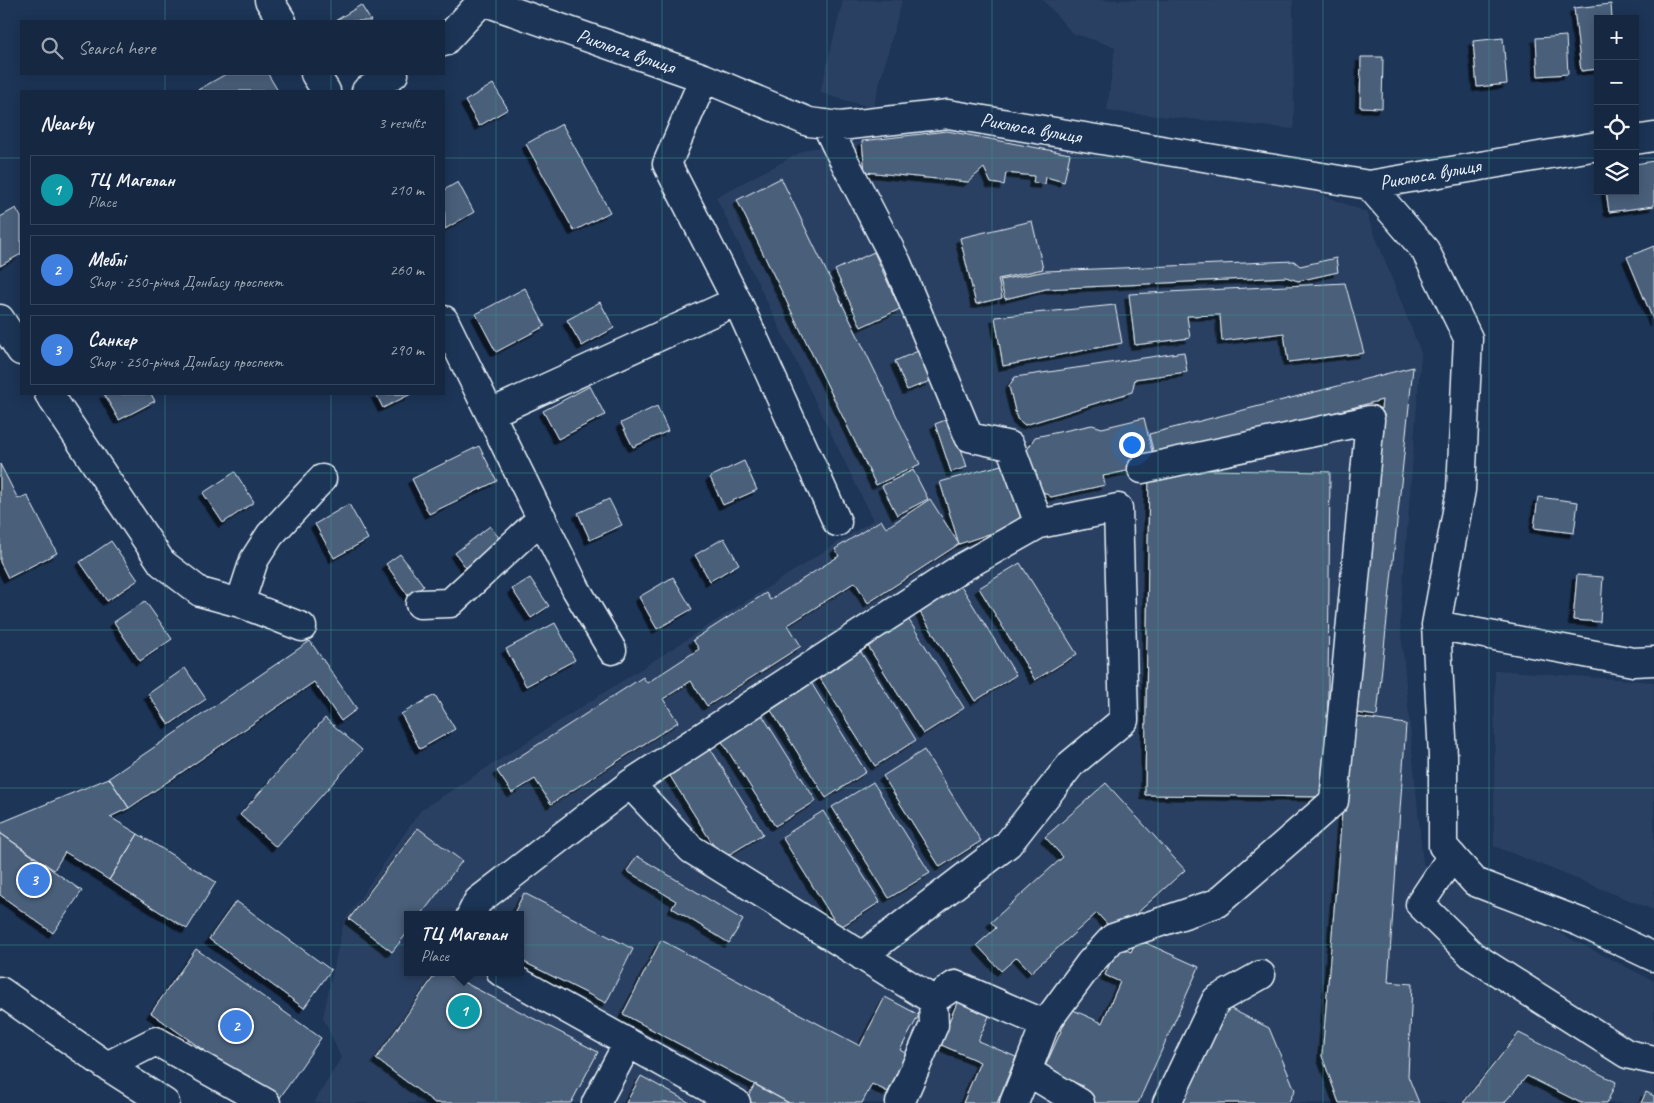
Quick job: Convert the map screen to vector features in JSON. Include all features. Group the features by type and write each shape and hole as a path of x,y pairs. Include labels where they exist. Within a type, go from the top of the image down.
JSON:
{"street":[{"path":"269,0 281,20"},
{"path":"445,41 482,0"},
{"name":"Риклюса вулиця","path":"482,0 704,78 809,122 840,126 948,114 1369,185 1594,147"},
{"path":"316,75 325,90"},
{"path":"368,90 392,75"},
{"path":"704,78 667,164 737,301 837,522"},
{"path":"826,124 897,263 969,437 1010,446 1039,524"},
{"path":"1639,139 1654,137"},
{"path":"1369,185 1425,250 1468,338 1460,490 1436,625 1443,756 1443,846 1475,882 1580,922 1654,957"},
{"path":"490,413 737,301"},
{"path":"0,320 20,350"},
{"path":"445,322 576,589 612,650"},
{"path":"50,395 162,562 200,592 240,603 302,627"},
{"path":"1014,1103 1045,1024 1090,963 1113,938 1217,903 1334,800 1370,420 1142,469"},
{"path":"240,603 254,560 270,535 322,479"},
{"path":"473,911 478,901 630,784 963,567 1039,524 1118,508 1124,720 1071,764 1008,844 862,956"},
{"path":"420,604 450,603 542,518"},
{"path":"1436,625 1633,662 1654,661"},
{"path":"630,784 691,849 933,1000"},
{"path":"1452,856 1420,904 1473,956 1627,1054 1654,1060"},
{"path":"1167,1103 1216,1000 1261,975"},
{"path":"508,976 736,1103"},
{"path":"933,1000 955,985 1045,1024"},
{"path":"0,991 107,1066 166,1103"},
{"path":"900,1103 934,1025 933,1000"},
{"path":"107,1066 156,1041 266,1103"},
{"path":"596,1103 628,1043"},
{"path":"1028,1071 1080,1103"}],"shaded area":[{"path":"843,0 902,0 873,108 820,93"},
{"path":"1043,0 1293,0 1294,129 1107,111 1115,47 1072,33"},
{"path":"966,128 1307,189 1366,212 1421,353 1400,621 1423,864 1654,981 1654,1103 314,1103 341,1058 323,1017 344,921 421,810 873,520 716,197 807,149"},
{"path":"1495,670 1654,682 1654,910 1494,846"}],"building":[{"path":"1611,4 1612,15 1594,15 1594,69 1581,71 1574,8"},
{"path":"361,5 370,20 337,20"},
{"path":"1566,36 1568,74 1538,76 1536,38"},
{"path":"1503,38 1507,84 1477,87 1473,41"},
{"path":"1361,57 1383,57 1382,108 1360,107"},
{"path":"224,75 269,75 277,90 198,90"},
{"path":"493,84 508,109 479,126 465,101"},
{"path":"562,124 610,212 574,231 526,144"},
{"path":"947,131 1070,154 1064,182 1046,177 1045,184 1033,183 1034,176 1006,173 1004,185 991,183 984,168 968,182 865,172 862,141"},
{"path":"1654,161 1654,206 1609,212 1607,195 1639,195 1639,163"},
{"path":"781,178 920,464 876,485 737,200"},
{"path":"458,182 474,212 445,229 445,189"},
{"path":"16,208 20,215 20,255 0,266 0,217"},
{"path":"1032,221 1043,269 998,279 1002,298 976,304 960,238"},
{"path":"1654,246 1654,322 1627,257"},
{"path":"874,252 900,309 861,327 835,270"},
{"path":"1336,258 1338,272 1298,281 1286,277 1046,289 1005,299 1000,280 1046,271 1294,261 1300,266"},
{"path":"1345,283 1364,353 1288,362 1284,333 1222,341 1220,315 1187,316 1190,338 1135,345 1129,294"},
{"path":"525,288 545,326 496,352 476,314"},
{"path":"600,302 614,328 582,346 567,320"},
{"path":"1115,305 1122,343 1003,366 995,317"},
{"path":"918,351 930,381 907,390 895,361"},
{"path":"1184,352 1187,372 1135,379 1132,392 1025,425 1017,419 1009,386 1015,377"},
{"path":"1413,367 1377,716 1357,713 1359,689 1351,688 1382,400 1155,459 1149,434"},
{"path":"590,386 605,415 558,439 543,411"},
{"path":"105,395 152,395 155,401 119,420"},
{"path":"376,395 409,395 383,408"},
{"path":"657,406 668,431 633,447 621,423"},
{"path":"951,418 967,467 951,472 935,424"},
{"path":"1144,418 1155,465 1103,476 1105,485 1051,497 1030,483 1024,455 1035,437 1092,425 1102,428"},
{"path":"479,446 497,481 429,514 412,479"},
{"path":"744,461 757,490 723,505 710,477"},
{"path":"0,464 18,499 27,495 57,553 8,578 0,562"},
{"path":"1001,465 1016,480 1026,512 1016,525 959,544 940,482"},
{"path":"1149,469 1330,472 1327,797 1145,795"},
{"path":"913,470 928,499 897,515 882,486"},
{"path":"235,472 254,502 223,523 203,493"},
{"path":"1538,497 1578,502 1574,533 1534,528"},
{"path":"609,499 622,525 590,540 578,513"},
{"path":"930,499 959,544 868,603 855,582 788,625 801,646 707,706 691,681 663,699 678,722 551,804 535,779 512,793 497,771 643,677 647,683 699,649 693,640 766,593 770,600 839,556 835,549 881,520 886,528"},
{"path":"349,504 368,539 334,558 315,524"},
{"path":"490,526 502,542 467,569 455,553"},
{"path":"724,538 739,564 710,581 695,555"},
{"path":"111,541 138,580 107,601 80,562"},
{"path":"400,554 424,586 409,597 386,564"},
{"path":"1020,563 1077,654 1035,680 979,588"},
{"path":"1577,575 1603,577 1600,622 1573,620"},
{"path":"673,577 692,609 657,629 639,597"},
{"path":"530,578 549,606 531,618 512,589"},
{"path":"960,584 1016,675 975,701 918,609"},
{"path":"145,601 172,639 140,661 114,622"},
{"path":"907,617 964,708 923,734 866,643"},
{"path":"555,623 575,660 526,686 506,649"},
{"path":"310,641 357,709 341,721 314,682 129,808 109,778"},
{"path":"859,649 916,740 875,766 818,675"},
{"path":"185,668 206,699 169,725 148,694"},
{"path":"810,681 866,772 826,798 769,707"},
{"path":"435,695 455,729 420,749 401,714"},
{"path":"759,710 816,801 775,826 718,735"},
{"path":"1350,716 1406,724 1388,982 1412,984 1408,1076 1419,1103 1339,1103 1322,1056"},
{"path":"325,718 362,750 276,847 240,815"},
{"path":"707,743 763,834 722,859 665,768"},
{"path":"924,750 981,841 940,867 883,776"},
{"path":"109,778 129,808 110,817 138,834 109,880 65,852 54,870 0,833 0,823"},
{"path":"873,782 930,873 889,898 832,807"},
{"path":"1106,783 1185,870 1115,933 1097,913 1031,972 1017,957 1001,971 977,945 996,928 991,922 1063,857 1045,837"},
{"path":"823,811 880,902 839,928 782,837"},
{"path":"418,828 462,861 424,911 404,911 404,937 392,952 349,919"},
{"path":"0,833 82,891 53,933 0,895"},
{"path":"138,834 216,882 187,929 109,880"},
{"path":"637,856 743,920 729,943 672,908 676,901 627,871"},
{"path":"524,893 633,949 606,1003 524,962 524,911 515,911"},
{"path":"236,901 331,970 304,1008 209,939"},
{"path":"1137,939 1199,967 1138,1103 1089,1103 1078,1098 1083,1086 1044,1069 1071,1009 1102,1023 1120,982 1105,975 1117,946 1131,952"},
{"path":"661,940 860,1046 885,997 919,1015 900,1050 908,1055 888,1092 872,1084 862,1103 789,1103 623,1014"},
{"path":"196,949 321,1038 277,1102 151,1013"},
{"path":"434,976 452,976 598,1052 571,1103 435,1103 376,1059"},
{"path":"958,1001 990,1014 978,1041 1016,1057 997,1103 963,1103 980,1062 939,1044"},
{"path":"1227,1007 1269,1028 1295,1090 1288,1103 1179,1103"},
{"path":"1519,1033 1616,1082 1607,1103 1581,1103 1527,1076 1504,1103 1463,1103"},
{"path":"641,1076 690,1103 626,1103"},
{"path":"755,1084 789,1103 752,1103 746,1100"},
{"path":"1646,1092 1654,1096 1654,1103 1641,1103"}],"place":[{"name":"Санкер","path":"34,880"},
{"name":"ТЦ Магелан","path":"464,1011"},
{"name":"Меблі","path":"236,1026"}]}
